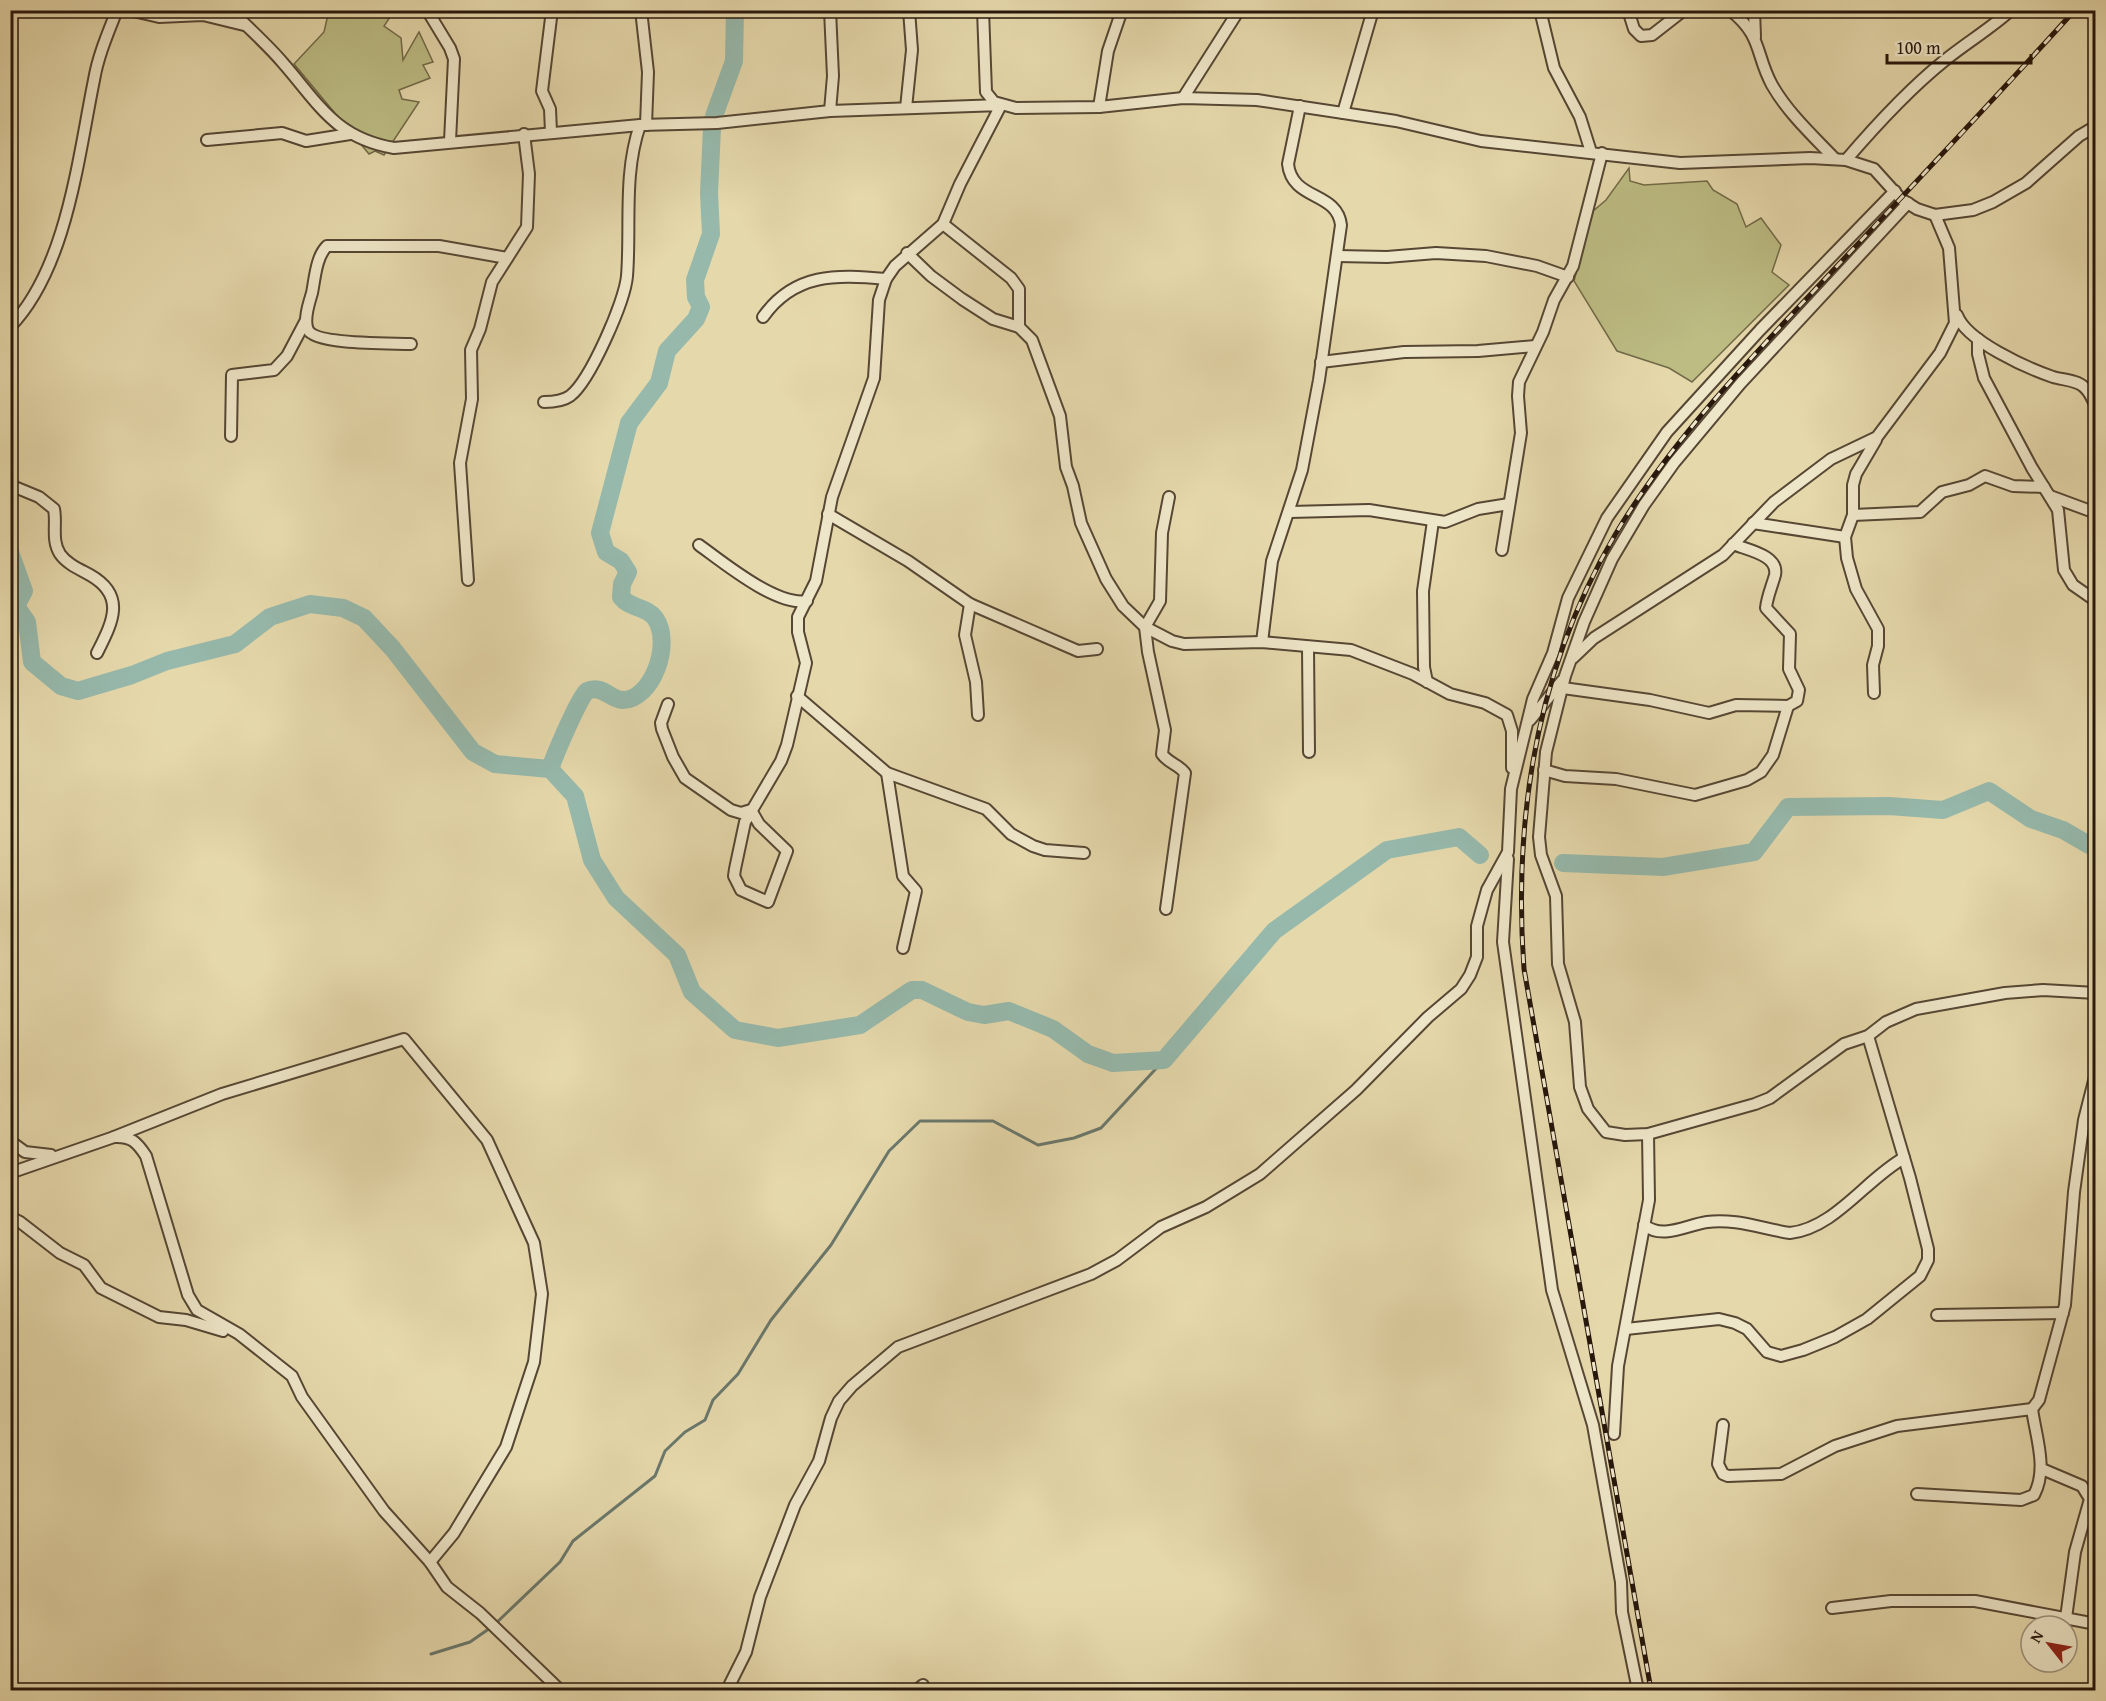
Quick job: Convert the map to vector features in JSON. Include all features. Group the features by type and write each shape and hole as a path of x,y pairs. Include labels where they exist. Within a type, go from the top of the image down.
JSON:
{"street":[{"path":"10,327 28,306 53,260 87,121 96,70 117,10"},
{"path":"129,10 159,17 203,15 246,25"},
{"path":"231,10 284,63 322,111 350,134 371,144 394,148 524,134 643,125 717,123 830,111 1001,105 1016,108 1099,107 1183,98 1257,100 1396,121 1481,141 1696,164 1846,160 1874,170 1908,204 1935,215 1973,210 1994,202 2026,183 2079,136 2096,126"},
{"path":"426,10 450,48 454,59 450,141"},
{"path":"551,132 550,109 542,91 552,10"},
{"path":"544,402 568,398 582,384 621,300 627,278 627,221 633,151 643,125 648,72 641,10"},
{"path":"830,10 833,76 830,111"},
{"path":"906,108 912,50 909,10"},
{"path":"983,10 984,86 989,98 1001,105"},
{"path":"1099,107 1108,51 1122,10"},
{"path":"1183,98 1239,10"},
{"path":"1343,112 1373,10"},
{"path":"1502,550 1521,433 1518,396 1520,382 1554,300 1568,277 1577,255 1596,152 1554,68 1540,10"},
{"path":"1628,10 1634,29 1641,36 1652,35 1684,10"},
{"path":"1730,10 1755,38"},
{"path":"1754,10 1755,38 1772,85 1799,122 1835,159"},
{"path":"1846,160 1895,107 1943,61 1986,32 2011,10"},
{"path":"751,810 759,824 787,851 768,902 741,890 734,876 745,822 751,810 781,761 806,663 797,624 816,581 828,514 843,461 874,378 879,300 886,279 907,254 943,224 960,184 1001,105"},
{"path":"1262,642 1272,561 1298,488 1321,362 1341,225 1337,213 1327,203 1294,183 1289,174 1288,164 1300,106"},
{"path":"207,140 282,132 306,141 350,134"},
{"path":"468,580 460,463 472,399 471,350 480,329 492,282 524,234 529,220 529,174 524,134"},
{"path":"1511,789 1533,699 1553,653 1568,598 1617,502 1667,432 1760,330 1895,191"},
{"path":"1908,204 1740,384 1674,463 1644,505 1612,559 1584,622 1565,676 1544,770 1539,820 1540,855 1556,896 1558,964 1575,1022 1580,1087 1588,1109 1606,1132 1625,1135 1648,1134 1770,1098 1844,1044 1868,1036 1886,1022 1916,1009 1984,995 2043,990 2096,993"},
{"path":"1874,693 1873,665 1878,645 1878,629 1856,589 1847,558 1845,537 1854,515 1853,485 1856,474 1877,437 1946,344 1955,323 1949,248 1935,215"},
{"path":"943,224 1011,278 1019,289 1019,327"},
{"path":"231,436 232,375 274,370 287,356 306,320 320,255 327,246 333,243 440,246 507,258"},
{"path":"1337,256 1387,257 1436,253 1486,256 1537,266 1568,277"},
{"path":"907,254 931,276 970,304 993,319 1019,327 1032,340 1060,416 1065,467 1076,495 1084,532 1118,599 1145,627 1172,641 1184,644 1262,642 1308,648 1335,647 1351,650 1450,694 1485,703 1507,715 1512,731 1511,789 1503,942 1516,1044 1539,1186 1552,1290 1593,1425 1621,1582 1622,1612 1638,1690"},
{"path":"763,317 776,301 805,282 828,277 886,279"},
{"path":"1955,312 1962,326 1978,339 2035,370 2081,385 2089,393 2096,407"},
{"path":"306,320 309,332 321,339 411,344"},
{"path":"1978,339 1978,354 1984,378 2060,516 2064,570 2073,585 2096,601"},
{"path":"1321,362 1404,352 1478,351 1535,346"},
{"path":"1570,662 1594,638 1723,555 1778,498 1831,459 1877,437"},
{"path":"1854,515 1920,512 1942,492 1969,485 1985,476 2013,486 2047,491 2096,513"},
{"path":"10,485 39,497 54,508 55,537 60,554 68,562 102,582 110,592 114,604 112,617 97,653"},
{"path":"1166,909 1185,773 1179,765 1166,760 1162,754 1165,730 1148,652 1145,627 1160,601 1162,533 1169,497"},
{"path":"1290,512 1370,510 1433,521 1454,520 1478,509 1509,504"},
{"path":"828,514 908,561 970,604 1078,651 1097,649"},
{"path":"1427,682 1424,667 1423,591 1433,521"},
{"path":"1753,523 1845,537"},
{"path":"1563,688 1650,700 1709,713 1745,705 1788,706 1797,701 1800,696 1789,669 1792,639 1787,629 1766,608 1775,569 1766,557 1733,544"},
{"path":"699,545 758,585 793,602 807,602"},
{"path":"970,604 965,635 976,682 978,715"},
{"path":"1308,648 1309,752"},
{"path":"1527,726 1565,676"},
{"path":"797,696 887,773 986,808 1011,834 1033,846 1045,850 1084,853"},
{"path":"668,704 661,723 662,729 672,756 685,778 731,810 741,813 751,810"},
{"path":"1544,770 1565,776 1616,779 1695,795 1747,780 1761,772 1773,755 1788,706"},
{"path":"887,773 903,876 916,891 903,948"},
{"path":"727,1690 746,1652 760,1597 795,1505 819,1461 831,1418 839,1401 852,1386 898,1347 1091,1274 1117,1260 1161,1227 1206,1207 1260,1174 1356,1090 1428,1017 1461,989 1477,957 1477,926 1487,890 1508,852"},
{"path":"1626,1329 1719,1320 1747,1329 1767,1352 1781,1356 1835,1337 1867,1319 1920,1275 1928,1260 1928,1249 1868,1036"},
{"path":"10,1173 56,1155 114,1137 222,1094 404,1039 487,1140 534,1243 542,1294 534,1362 506,1447 454,1533 430,1562"},
{"path":"1917,1494 2021,1500 2034,1495 2040,1485 2042,1468 2032,1409 2038,1400 2062,1313 2074,1191 2084,1120 2096,1072"},
{"path":"1614,1434 1618,1366 1649,1200 1648,1134"},
{"path":"114,1137 130,1138 139,1144 146,1156 192,1304 203,1314 248,1342 292,1376 302,1397 384,1511 430,1562 447,1587 480,1614 560,1690"},
{"path":"11,1143 25,1152 56,1155"},
{"path":"1644,1225 1658,1232 1668,1232 1720,1220 1790,1233 1801,1232 1839,1209 1887,1167 1904,1158"},
{"path":"10,1217 60,1252 77,1260 94,1282 111,1294 150,1313 205,1324 248,1342"},
{"path":"1937,1316 2062,1313"},
{"path":"1723,1425 1718,1464 1723,1474 1767,1476 1781,1474 1835,1446 1897,1426 2032,1409"},
{"path":"2042,1468 2082,1486 2090,1499 2075,1552 2067,1614"},
{"path":"1832,1608 1938,1599 1975,1601 2045,1614"},
{"path":"2079,1621 2096,1624"}],"green space":[{"path":"329,10 394,11 384,26 401,38 403,60 419,32 433,62 423,65 430,78 399,90 402,99 419,102 384,155 375,151 369,154 294,64 324,32"},
{"path":"1629,168 1630,181 1644,185 1707,181 1713,190 1737,204 1746,227 1761,218 1781,245 1772,272 1789,285 1692,382 1669,368 1617,351 1574,281 1592,212 1606,200"}],"waterway":[{"path":"714,116 734,61 735,10"},
{"path":"550,769 573,714 587,691 597,689 622,700 633,698 650,681 660,655 662,642 655,618 621,597 622,584 628,572 621,561 606,552 600,533 629,423 659,383 667,351 696,319 701,307 696,297 695,280 711,234 709,193 712,128"},
{"path":"10,552 24,591 16,606 27,622 32,662 61,686 78,691 132,675 167,661 235,644 270,617 310,604 343,608 364,618 393,649 473,752 495,764 550,769 575,796 592,860 616,898 677,955 692,992 735,1030 778,1038 860,1025 912,990 922,990 968,1012 984,1015 1009,1011 1053,1029 1088,1054 1113,1063 1164,1060 1274,931 1387,850 1459,837 1480,855"},
{"path":"1563,863 1663,867 1754,852 1788,807 1889,806 1943,810 1989,791 2031,819 2063,830 2089,845 2096,845"},
{"path":"431,1654 470,1642 493,1626 560,1562 573,1541 655,1476 665,1451 685,1432 705,1420 713,1400 738,1374 771,1320 831,1245 889,1151 920,1121 993,1121 1038,1145 1074,1138 1101,1128 1164,1060"}],"railway":[{"path":"1651,1690 1524,969 1522,912 1527,800 1536,745 1549,691 1566,638 1588,586 1615,535 1664,462 1749,361 2075,10"}]}
